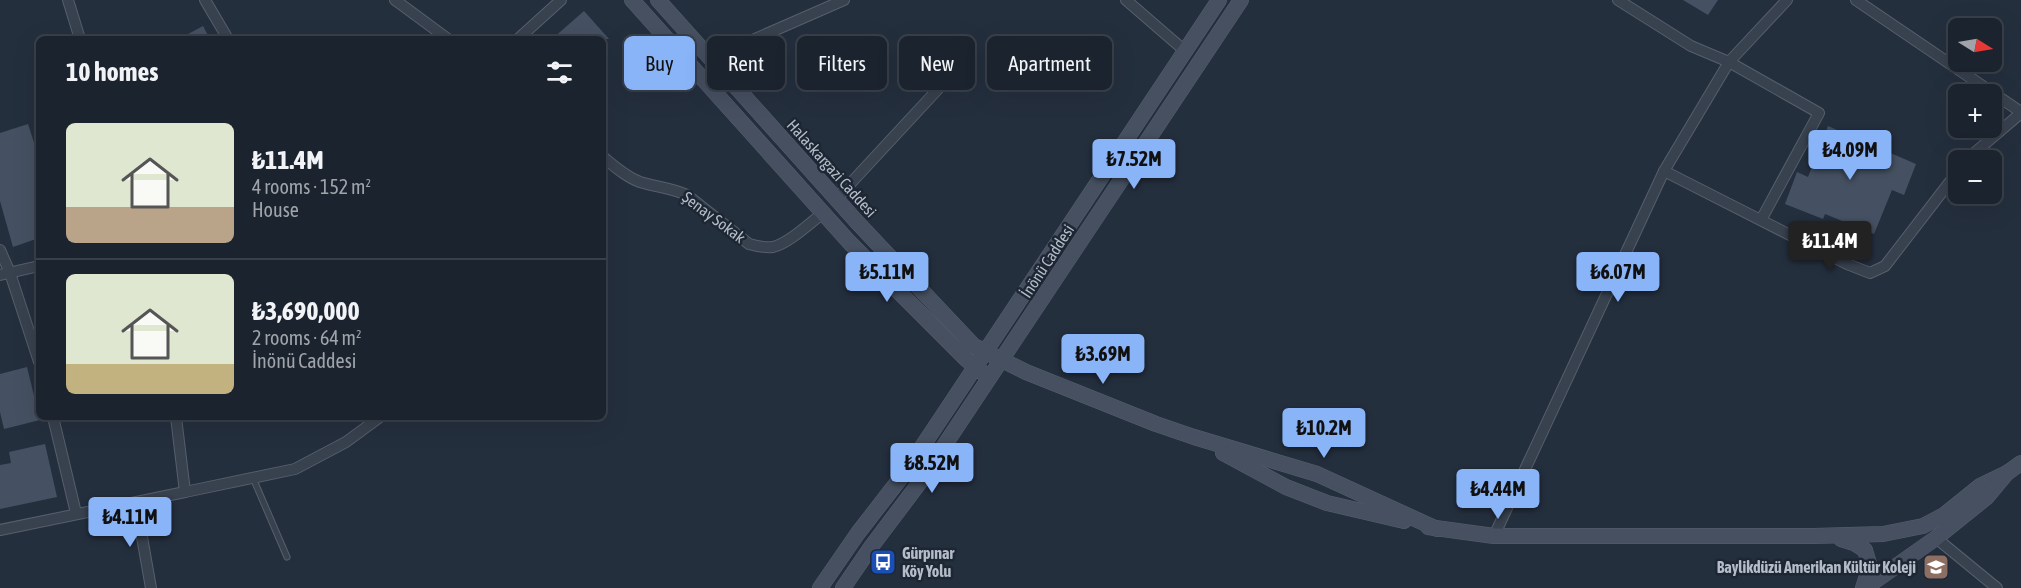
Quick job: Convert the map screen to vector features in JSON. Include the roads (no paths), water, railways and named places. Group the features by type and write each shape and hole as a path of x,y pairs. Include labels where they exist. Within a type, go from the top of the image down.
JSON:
{"main road":[{"path":"632,0 664,36"},
{"name":"Halaskargazi Caddesi","path":"658,0 707,57"},
{"path":"821,588 858,533 906,471 1219,0"},
{"name":"İnönü Caddesi","path":"843,588 920,482 1022,332 1241,0"},
{"path":"1185,51 1198,63"},
{"path":"695,70 850,243 975,368 990,378"},
{"name":"Halaskargazi Caddesi","path":"737,90 974,346 1001,361 1194,437"},
{"path":"1110,162 1126,172"},
{"path":"823,213 836,199"},
{"path":"1194,437 1317,474 1437,529"},
{"path":"1194,437 1286,487 1327,503 1437,529 1494,536 1883,534 1923,526 1944,515 1980,486 2007,473 2021,463"},
{"path":"906,471 920,482"},
{"path":"1864,588 1936,538 1987,497 2007,473"},
{"path":"858,533 871,547"},
{"path":"1814,536 1836,537 1854,543 1865,550 1870,567 1864,588"}],"street":[{"path":"68,0 79,36"},
{"path":"206,0 226,36"},
{"path":"395,0 444,36"},
{"path":"521,36 561,0"},
{"path":"761,36 843,0"},
{"path":"1126,0 1185,51"},
{"path":"1618,0 1691,46 1729,62 1819,113 1761,220"},
{"path":"1494,536 1664,171 1729,62 1787,0"},
{"path":"1856,0 2021,113 1978,150"},
{"path":"836,199 937,90"},
{"name":"Şenay Sokak","path":"606,160 638,182 676,190 687,195 748,244 773,247 786,241 823,213"},
{"path":"1664,171 1846,264 1870,273 1885,266 1948,184"},
{"path":"0,250 5,274 36,354"},
{"path":"5,274 36,267"},
{"path":"54,420 76,513"},
{"path":"176,420 185,492"},
{"path":"0,530 295,469 346,442 376,420"},
{"path":"136,503 151,588"},
{"path":"1936,538 1997,588"}],"lane":[{"path":"253,478 286,557"}],"place":[{"name":"Gürpınar Köy Yolu","path":"883,562"},
{"name":"Baylikdüzü Amerikan Kültür Koleji","path":"1936,567"}]}
